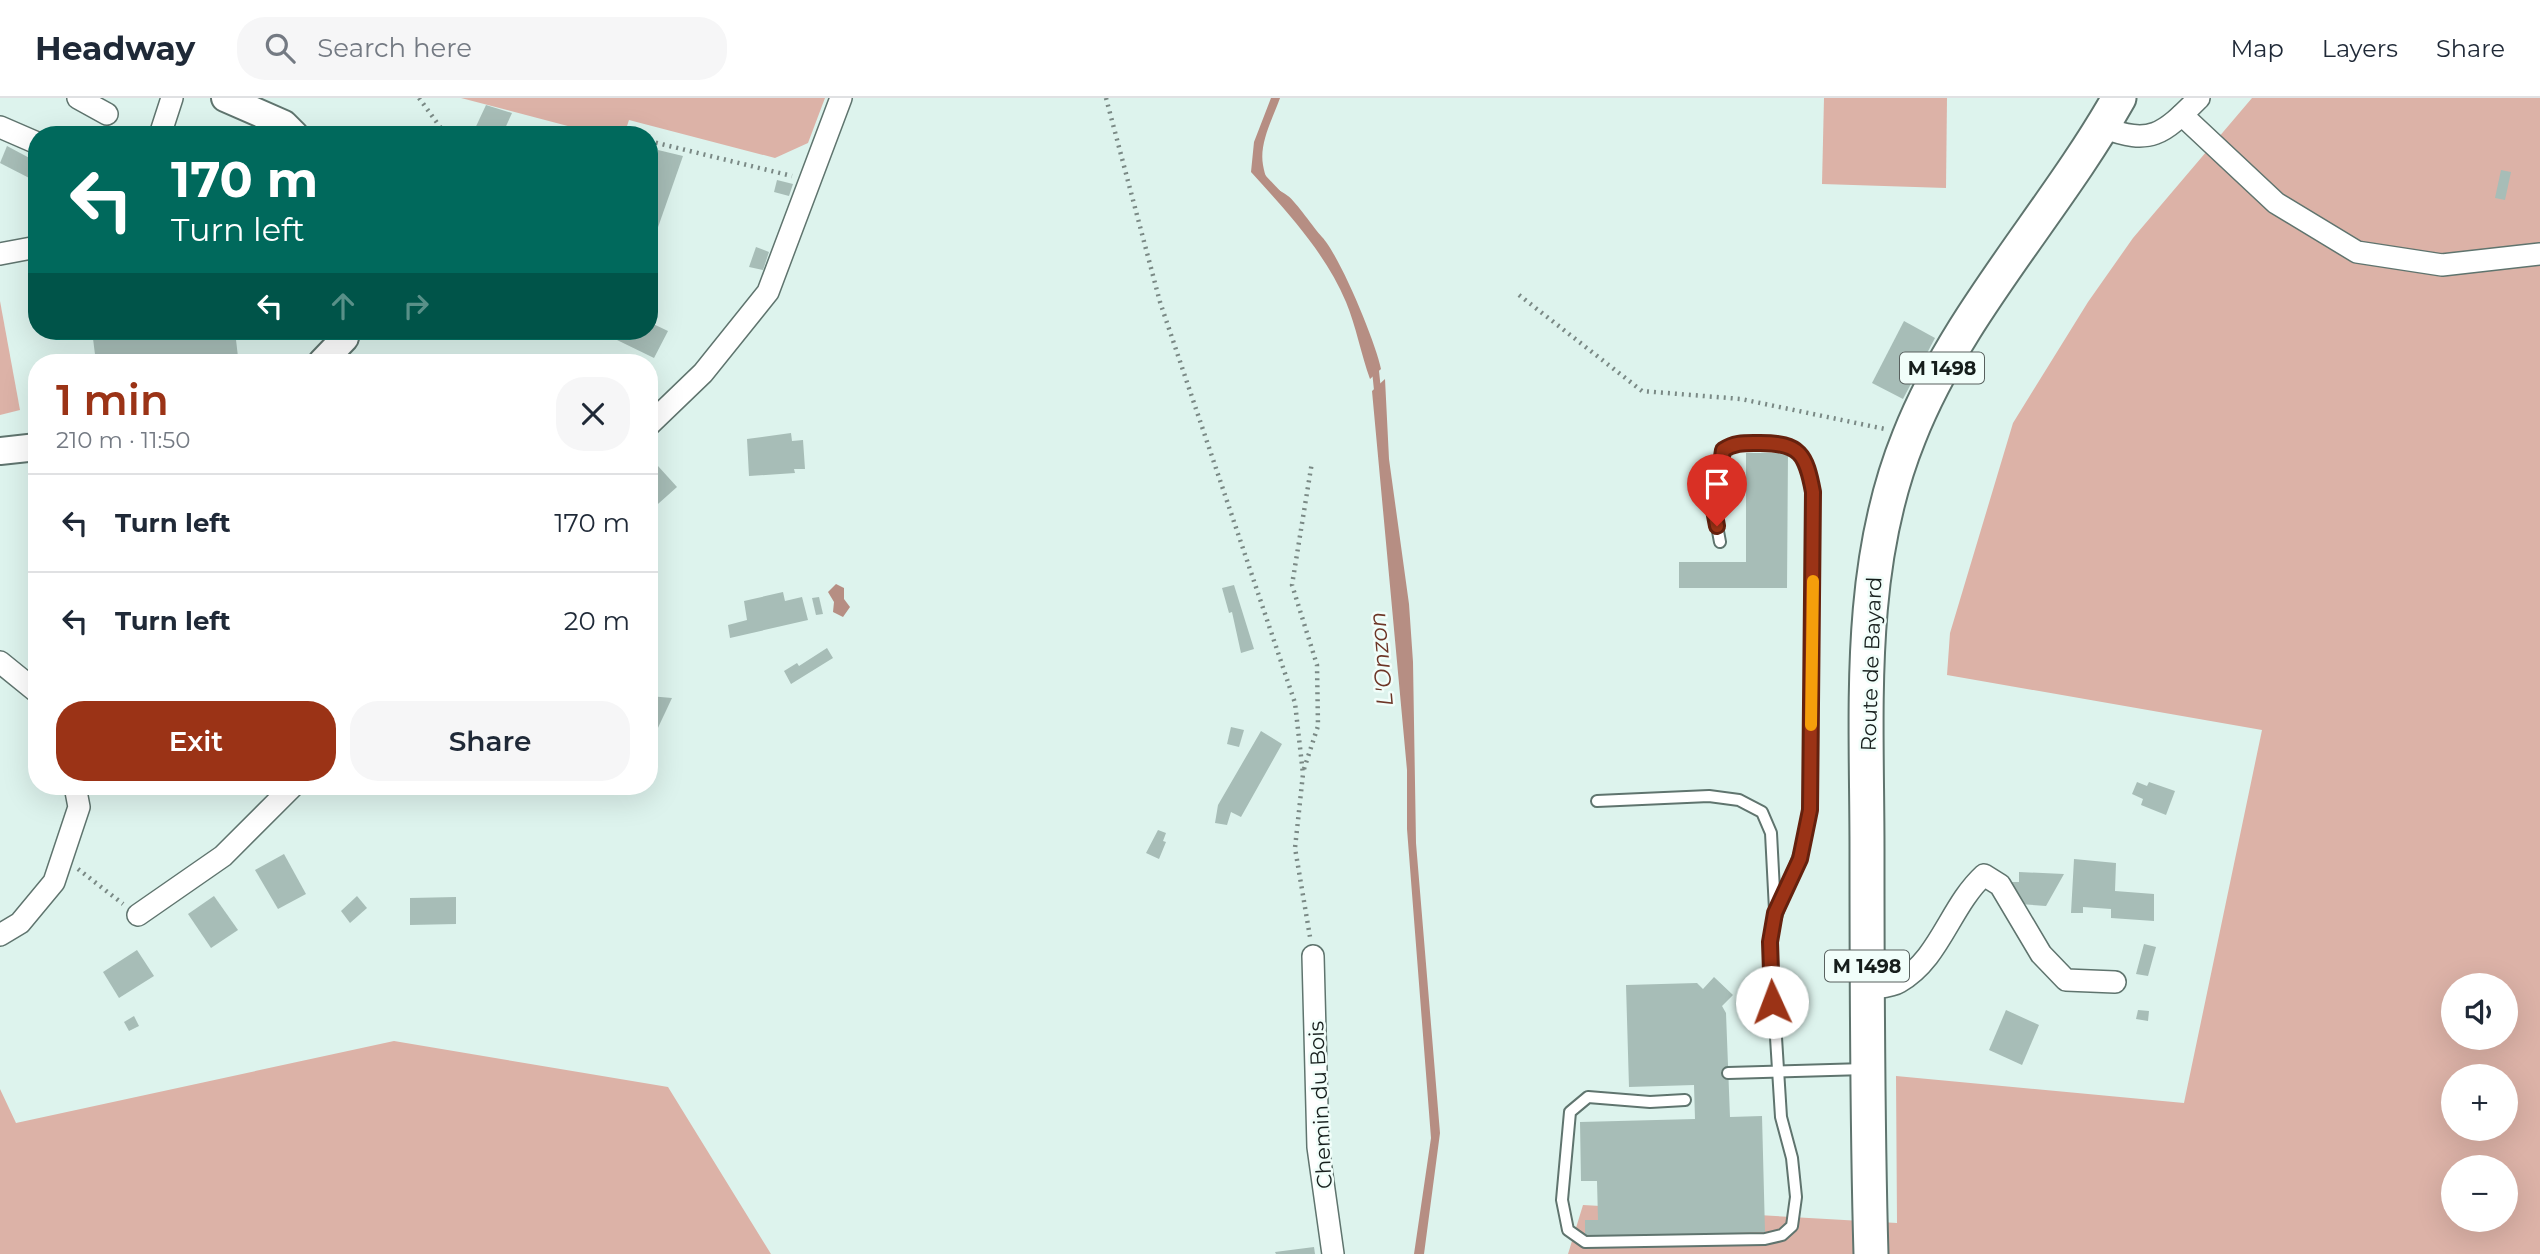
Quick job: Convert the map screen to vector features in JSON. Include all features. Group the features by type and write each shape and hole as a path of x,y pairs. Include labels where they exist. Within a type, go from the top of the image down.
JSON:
{"main road":[{"name":"Route de Bayard","path":"1871,1254 1866,1069 1869,601 1881,529 1909,435 1949,354 2119,98"}],"street":[{"path":"78,98 107,114"},
{"path":"163,126 172,98"},
{"path":"225,98 286,126"},
{"path":"658,416 703,373 768,292 841,98"},
{"path":"2102,127 2134,138 2151,137 2182,115 2199,98"},
{"path":"2182,115 2276,204 2357,252 2442,265 2540,254"},
{"path":"0,127 28,140"},
{"path":"0,254 28,249"},
{"path":"330,354 343,340"},
{"path":"0,451 28,448"},
{"path":"0,662 28,685"},
{"path":"0,935 20,923 54,882 79,807 77,795"},
{"path":"138,915 223,856 284,795"},
{"path":"1867,989 1898,983 1931,953 1966,892 1984,875 2000,885 2041,954 2066,979 2115,982"},
{"name":"Chemin du Bois","path":"1313,956 1318,1147 1333,1254"}],"lane":[{"path":"1720,541 1714,510 1723,450 1733,443 1772,443 1789,445 1800,453 1808,467 1813,492 1810,810 1800,859 1775,913"},
{"path":"1597,801 1709,796 1739,800 1762,812 1772,833 1775,913 1770,942 1772,1002 1780,1070 1781,1117 1792,1158 1796,1197 1792,1226 1782,1235 1765,1239 1585,1242 1568,1230 1562,1200 1570,1112 1588,1097 1650,1102 1685,1100"},
{"path":"1728,1073 1866,1069"}],"path":[{"path":"419,98 439,126"},
{"path":"1106,98 1160,302 1295,703 1303,774"},
{"path":"658,143 810,180"},
{"path":"1519,295 1642,391 1741,399 1909,435"},
{"path":"1312,462 1292,585 1317,665 1318,726 1303,774 1295,848 1313,956"},
{"path":"88,877 121,902"}],"shaded area":[{"path":"461,98 825,98 808,143 775,158 629,120 627,126 568,126"},
{"path":"1271,98 1280,98 1263,148 1266,178 1296,204 1338,262 1378,357 1381,369 1370,379 1350,311 1327,266 1304,233 1251,172 1254,142"},
{"path":"1824,98 1947,98 1946,188 1822,184"},
{"path":"2252,98 2540,98 2540,1254 1568,1254 1583,1205 1897,1223 1896,1076 2184,1103 2262,730 1947,675 1950,633 2013,423 2088,302 2133,238"},
{"path":"0,301 20,410 0,415"},
{"path":"1385,379 1389,459 1409,604 1413,662 1416,843 1440,1133 1424,1254 1414,1254 1431,1138 1407,829 1407,770 1372,391"},
{"path":"836,584 844,588 844,599 850,607 843,617 833,612 834,602 828,592"},
{"path":"394,1041 668,1087 771,1254 0,1254 0,1089 16,1123"}],"building":[{"path":"486,105 512,113 506,126 476,126"},
{"path":"7,146 28,157 28,177 0,163"},
{"path":"658,150 683,156 658,227"},
{"path":"2501,170 2511,172 2505,200 2495,198"},
{"path":"777,180 793,184 789,196 774,192"},
{"path":"756,247 769,252 763,270 749,267"},
{"path":"1904,321 1935,338 1903,399 1872,383"},
{"path":"658,326 668,331 656,354 646,354 617,340 658,340"},
{"path":"93,340 236,340 238,354 95,354"},
{"path":"791,433 792,441 803,440 805,469 794,469 795,473 749,476 747,439"},
{"path":"1746,453 1788,453 1787,588 1679,588 1679,562 1746,562"},
{"path":"658,466 677,487 658,504"},
{"path":"1234,585 1254,649 1241,653 1232,612 1229,613 1222,588"},
{"path":"783,592 785,601 802,597 808,620 730,638 728,625 747,620 744,601"},
{"path":"819,597 823,614 816,615 812,598"},
{"path":"827,648 833,658 791,684 784,671 797,663 799,666"},
{"path":"658,697 672,698 658,728"},
{"path":"1231,727 1244,730 1239,747 1227,744"},
{"path":"1261,731 1282,744 1241,817 1231,812 1227,825 1215,823 1218,805"},
{"path":"2137,782 2147,786 2149,782 2175,791 2166,815 2141,805 2143,799 2132,794"},
{"path":"1158,830 1166,833 1163,841 1166,842 1159,859 1146,853"},
{"path":"284,854 306,894 278,909 255,870"},
{"path":"2074,859 2116,863 2115,891 2154,894 2154,921 2111,918 2111,909 2083,907 2083,913 2071,913"},
{"path":"2019,872 2064,874 2046,906 2019,904 2019,894 2009,894 2009,882 2019,882"},
{"path":"214,896 238,930 211,948 188,914"},
{"path":"357,896 367,908 350,923 341,911"},
{"path":"456,897 456,924 410,925 410,898"},
{"path":"2144,944 2156,947 2148,976 2136,974"},
{"path":"137,950 154,976 119,998 103,972"},
{"path":"1714,977 1733,995 1722,1006 1726,1013 1730,1117 1762,1116 1765,1232 1585,1238 1585,1220 1598,1220 1597,1181 1581,1181 1580,1122 1695,1119 1694,1085 1629,1087 1626,985 1697,983 1703,989"},
{"path":"2006,1010 2039,1025 2022,1065 1989,1050"},
{"path":"2138,1010 2149,1011 2148,1021 2136,1019"},
{"path":"134,1016 139,1026 129,1031 124,1022"},
{"path":"1314,1247 1315,1254 1275,1252"}],"waterway":[{"name":"L'Onzon","path":"1263,178 1281,197"},
{"name":"L'Onzon","path":"1375,366 1378,395"}],"slow traffic":[{"path":"1811,725 1813,581"}],"route":[{"path":"1717,526 1714,510 1717,472 1723,450 1733,443 1772,443 1789,445 1800,453 1808,467 1813,492 1810,810 1800,859 1775,913 1770,942 1772,1002"}]}
